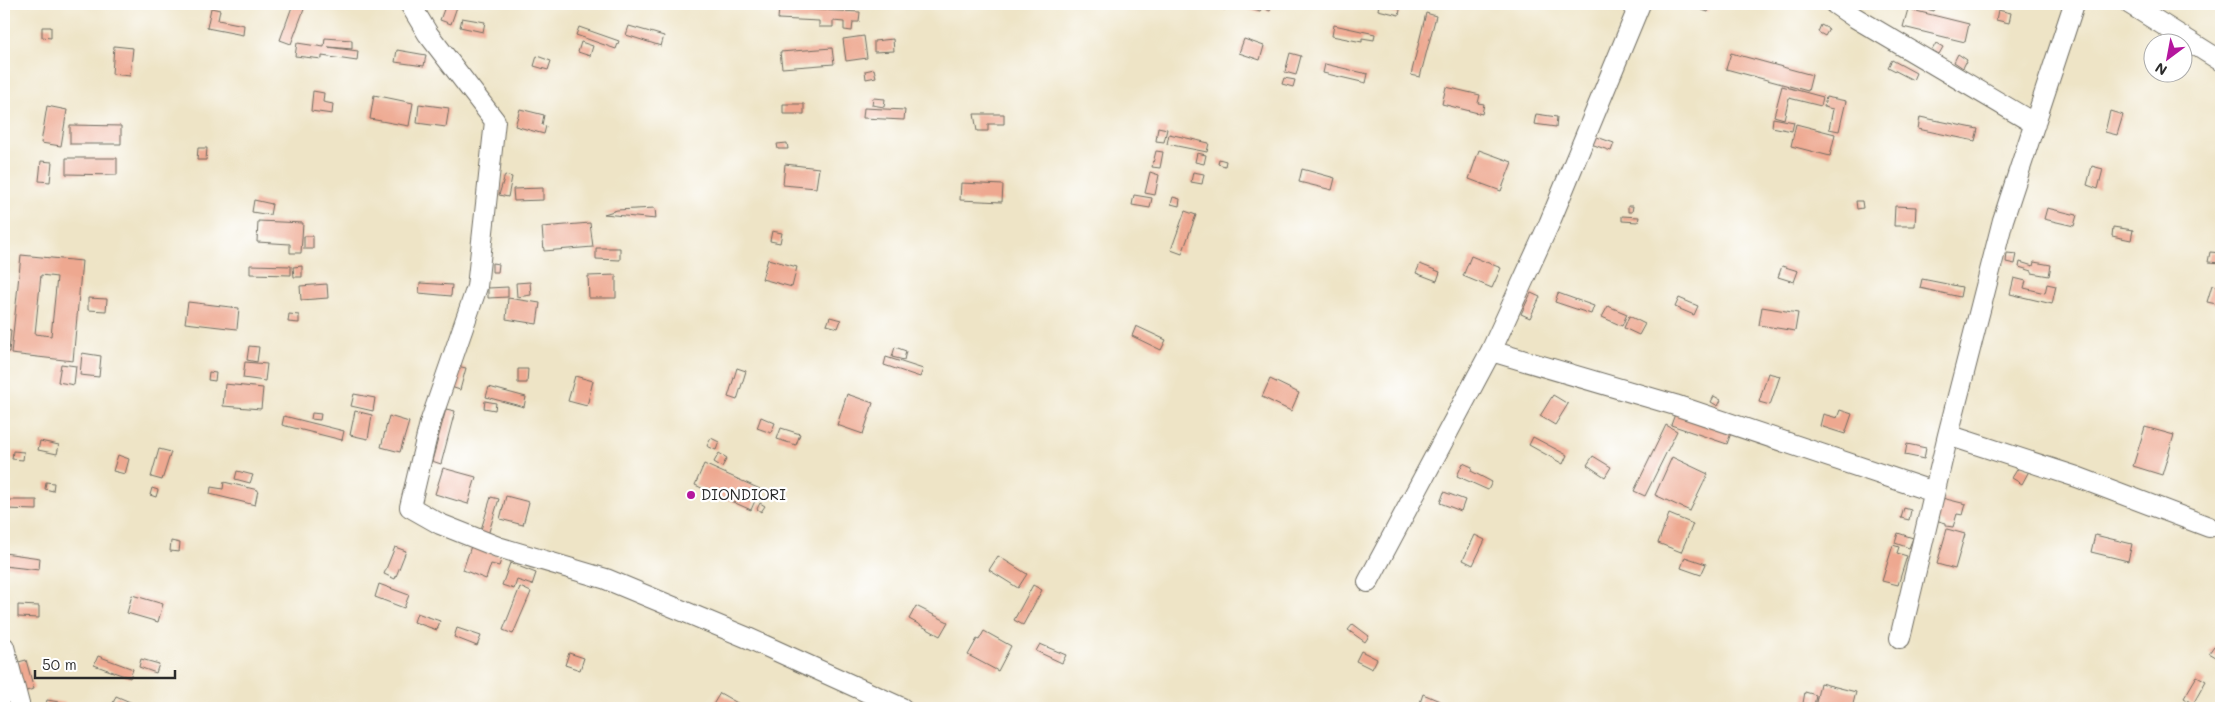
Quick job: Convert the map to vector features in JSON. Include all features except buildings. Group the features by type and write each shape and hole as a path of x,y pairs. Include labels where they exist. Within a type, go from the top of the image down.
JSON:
{"street":[{"path":"410,4 428,34 495,121 477,287 430,423 410,507 440,524 498,547 615,583 748,638 902,708"},
{"path":"1368,582 1491,351 1550,224 1640,4"},
{"path":"1835,4 2035,124"},
{"path":"1900,638 1948,435 2004,220 2074,4"},
{"path":"2130,4 2221,61"},
{"path":"1491,351 1675,405 1934,492"},
{"path":"1948,435 2077,477 2209,527"},
{"path":"4,647 20,708"}],"place":[{"name":"DIONDIORI","path":"691,495"}]}
